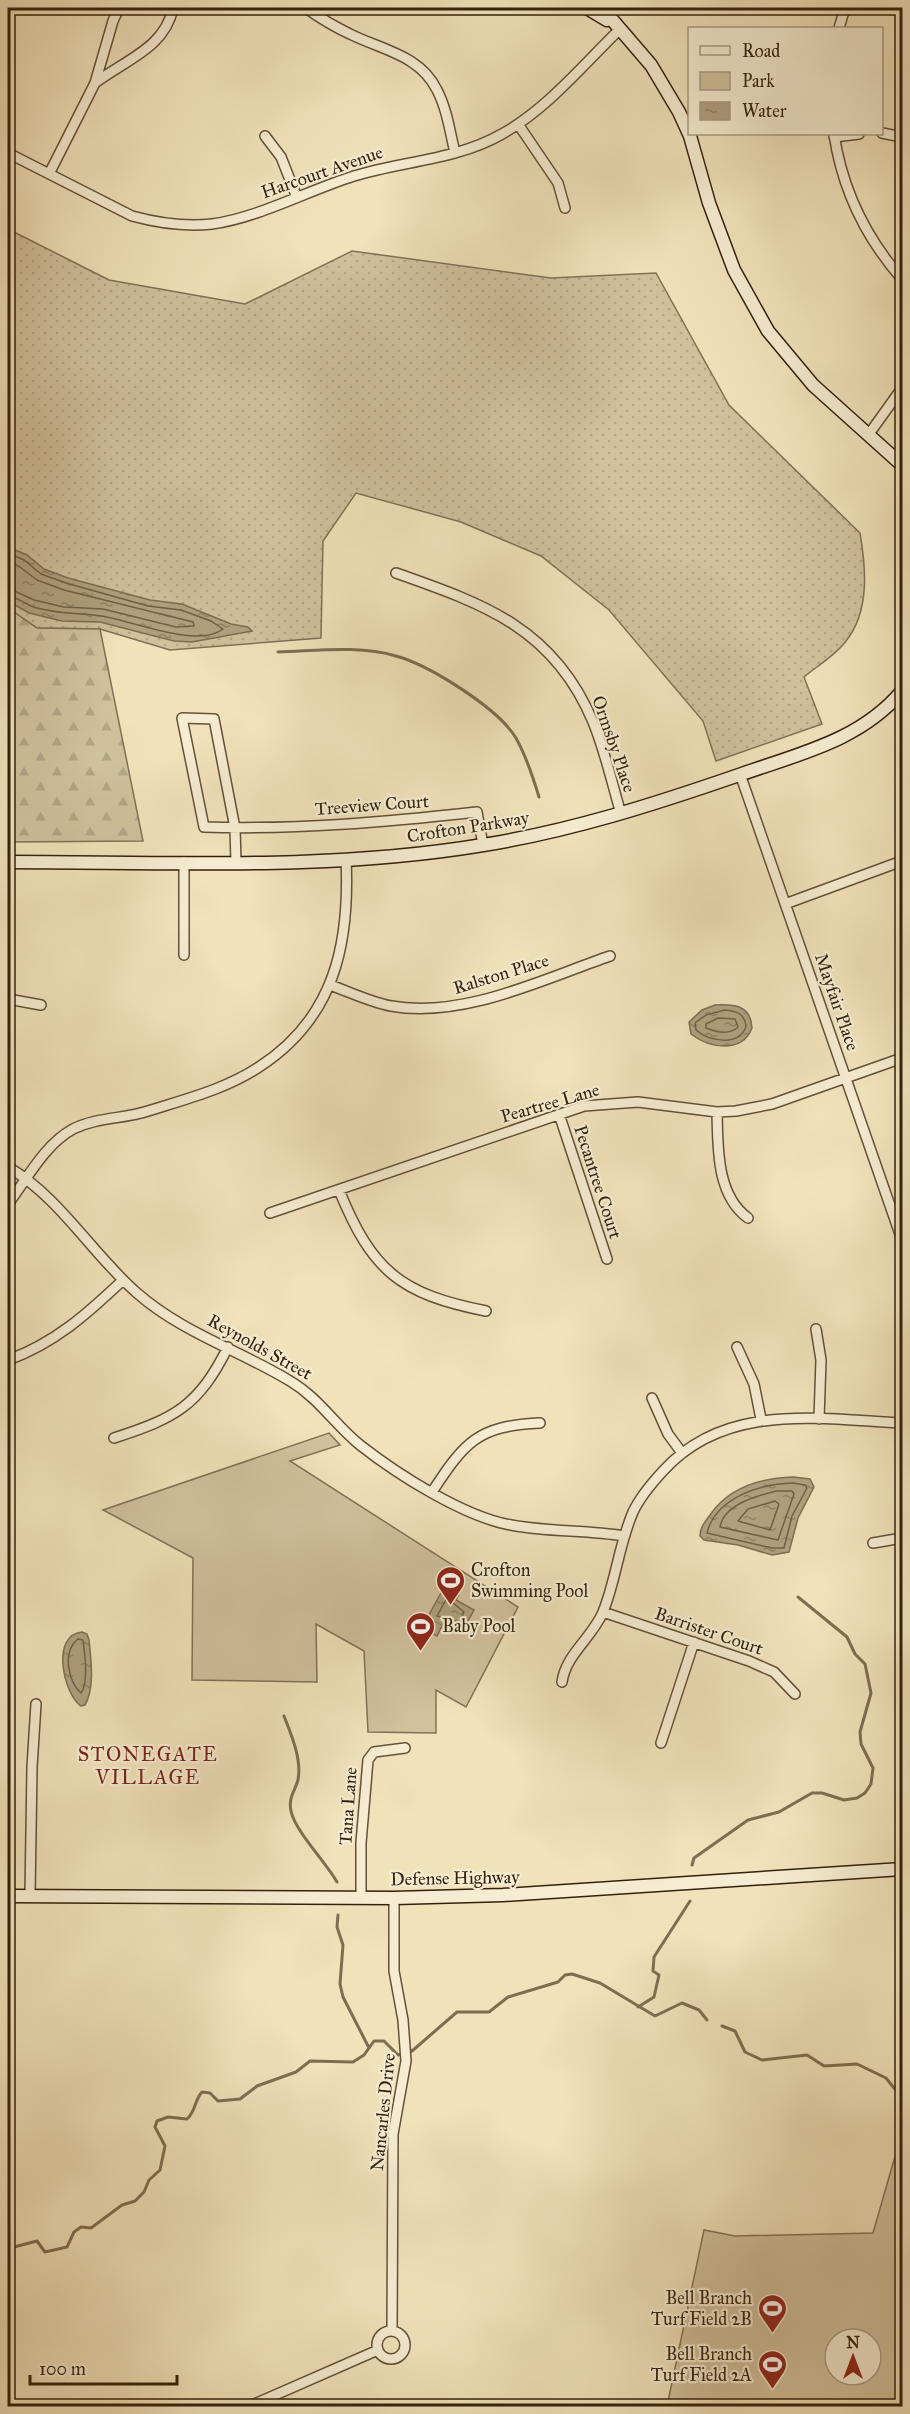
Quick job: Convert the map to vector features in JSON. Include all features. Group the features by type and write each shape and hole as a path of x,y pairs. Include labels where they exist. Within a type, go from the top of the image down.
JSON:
{"street":[{"path":"49,174 95,82 119,8"},
{"path":"95,82 116,66 152,46 169,24 173,8"},
{"path":"306,8 351,34 404,56 427,75 437,88 444,106 454,153"},
{"path":"587,8 620,29"},
{"path":"602,8 651,65 679,112 688,135"},
{"path":"839,27 844,8"},
{"name":"Harcourt Avenue","path":"8,153 132,216 172,224 212,224 232,220 296,195 379,169 480,145 533,114 620,29"},
{"path":"518,124 558,183 565,208"},
{"path":"883,132 903,137"},
{"path":"688,135 701,168 721,237 756,311 805,376 903,465"},
{"path":"834,135 848,190 859,216 881,254 903,279"},
{"path":"265,136 281,157 296,195"},
{"path":"868,434 903,388"},
{"name":"Ormsby Place","path":"396,573 470,599 495,611 520,627 549,653 568,675 594,723 621,814"},
{"name":"Crofton Parkway","path":"8,861 237,862 346,859 483,845 621,814 851,734 870,723 903,692"},
{"path":"235,828 204,827 182,718 214,719 235,828 237,862"},
{"name":"Mayfair Place","path":"740,774 903,1240"},
{"name":"Treeview Court","path":"235,828 325,826 477,812 483,845"},
{"path":"8,1204 47,1152 73,1130 105,1118 143,1113 208,1092 260,1067 299,1030 330,985 345,934 348,900 346,859"},
{"path":"184,861 184,955"},
{"path":"785,904 903,861"},
{"name":"Ralston Place","path":"330,985 392,1006 439,1008 483,999 610,956"},
{"path":"8,999 41,1005"},
{"name":"Peartree Lane","path":"270,1213 584,1106 620,1102 659,1104 717,1112 772,1104 847,1080 903,1058"},
{"path":"717,1112 719,1154 726,1187 737,1210 748,1218"},
{"name":"Pecantree Court","path":"559,1114 607,1259"},
{"name":"Reynolds Street","path":"8,1167 50,1198 123,1280 155,1307 306,1391 360,1445 432,1492 465,1511 509,1525 624,1536"},
{"path":"339,1190 355,1229 379,1261 396,1277 433,1298 486,1311"},
{"path":"8,1360 56,1337 88,1313 123,1280"},
{"path":"816,1329 821,1360 819,1419"},
{"path":"114,1438 159,1423 192,1401 210,1381 228,1347"},
{"path":"738,1347 754,1384 761,1419"},
{"path":"652,1398 668,1434 682,1453"},
{"path":"562,1682 569,1660 593,1631 603,1612 634,1509 649,1486 682,1453 718,1432 761,1419 903,1423"},
{"path":"432,1492 454,1458 480,1436 505,1426 540,1423"},
{"path":"873,1544 903,1538"},
{"name":"Barrister Court","path":"603,1612 694,1642 774,1672 795,1694"},
{"path":"661,1743 694,1642"},
{"path":"30,1896 32,1767 36,1704"},
{"name":"Tana Lane","path":"361,1897 368,1760 374,1752 405,1748"},
{"name":"Defense Highway","path":"8,1896 394,1898 567,1892 903,1869"},
{"name":"Nancarles Drive","path":"378,2350 388,2358 397,2358 403,2352 404,2339 399,2333 392,2331 393,2134 406,2061 406,2047 394,1971 394,1898"},
{"path":"250,2406 378,2350 380,2337 392,2331"}],"green space":[{"path":"8,229 109,280 245,304 352,251 551,278 656,273 729,405 860,533 865,575 863,603 854,629 832,656 804,677 822,724 716,761 703,721 609,610 541,556 461,522 356,493 323,541 321,638 170,650 100,629 37,628 8,608"},
{"path":"8,608 37,628 100,629 143,841 8,842"},
{"path":"329,1433 340,1445 290,1461 518,1607 466,1707 436,1690 436,1733 368,1732 364,1651 316,1624 317,1682 192,1680 193,1558 103,1510"},
{"path":"902,2132 902,2406 667,2406 704,2230 735,2236 873,2233"}],"water":[{"path":"8,547 27,555 44,569 68,578 150,600 182,604 231,624 248,627 252,631 192,642 174,641 100,622 62,621 29,613 8,601"},
{"path":"715,1005 735,1006 745,1010 751,1020 752,1028 741,1042 733,1045 716,1045 691,1034 689,1022 702,1010"},
{"path":"793,1477 810,1479 814,1487 798,1518 789,1552 772,1555 738,1545 704,1540 700,1536 703,1525 726,1497 758,1482"},
{"name":"Crofton Swimming Pool","path":"449,1578 463,1586 456,1600 474,1610 462,1632 444,1622 437,1636 422,1628"},
{"path":"82,1632 87,1634 89,1640 92,1674 88,1698 85,1705 81,1706 69,1690 65,1679 63,1654 66,1643 72,1636"}],"waterway":[{"path":"278,652 367,651 396,656 426,668 479,701 507,726 523,752 539,797"},
{"path":"692,1865 694,1858 748,1820 779,1812 812,1793 822,1793 844,1800 857,1798 865,1793 871,1784 873,1768 861,1744 860,1732 871,1693 865,1664 855,1654 847,1637 798,1597"},
{"path":"284,1716 295,1747 299,1772 291,1798 291,1811 298,1828 337,1882"},
{"path":"638,2007 654,1997 659,1975 653,1971 654,1957 690,1901"},
{"path":"338,1915 337,1927 343,1945 340,1984 343,1997 368,2046"},
{"path":"8,2243 14,2247 37,2241 45,2252 67,2247 74,2232 81,2227 91,2228 122,2205 135,2201 144,2192 149,2180 160,2170 165,2146 155,2127 157,2121 168,2117 187,2119 202,2092 210,2093 218,2101 240,2099 257,2086 296,2072 310,2061 353,2062 364,2055 374,2041 384,2041 398,2055 412,2051 457,2012 489,2012 508,1997 558,1982 565,1975 572,1974 600,1983 655,2016 682,2003 699,2010 707,2020"},
{"path":"722,2026 735,2031 745,2052 762,2060 807,2055 824,2066 857,2064 886,2078 902,2098"}],"place":[{"name":"Crofton Swimming Pool","path":"450,1606"},
{"name":"Baby Pool","path":"421,1652"},
{"name":"Bell Branch Turf Field 2B","path":"773,2334"},
{"name":"Bell Branch Turf Field 2A","path":"773,2390"}],"district":[{"name":"STONEGATE VILLAGE","path":"148,1766"}]}
